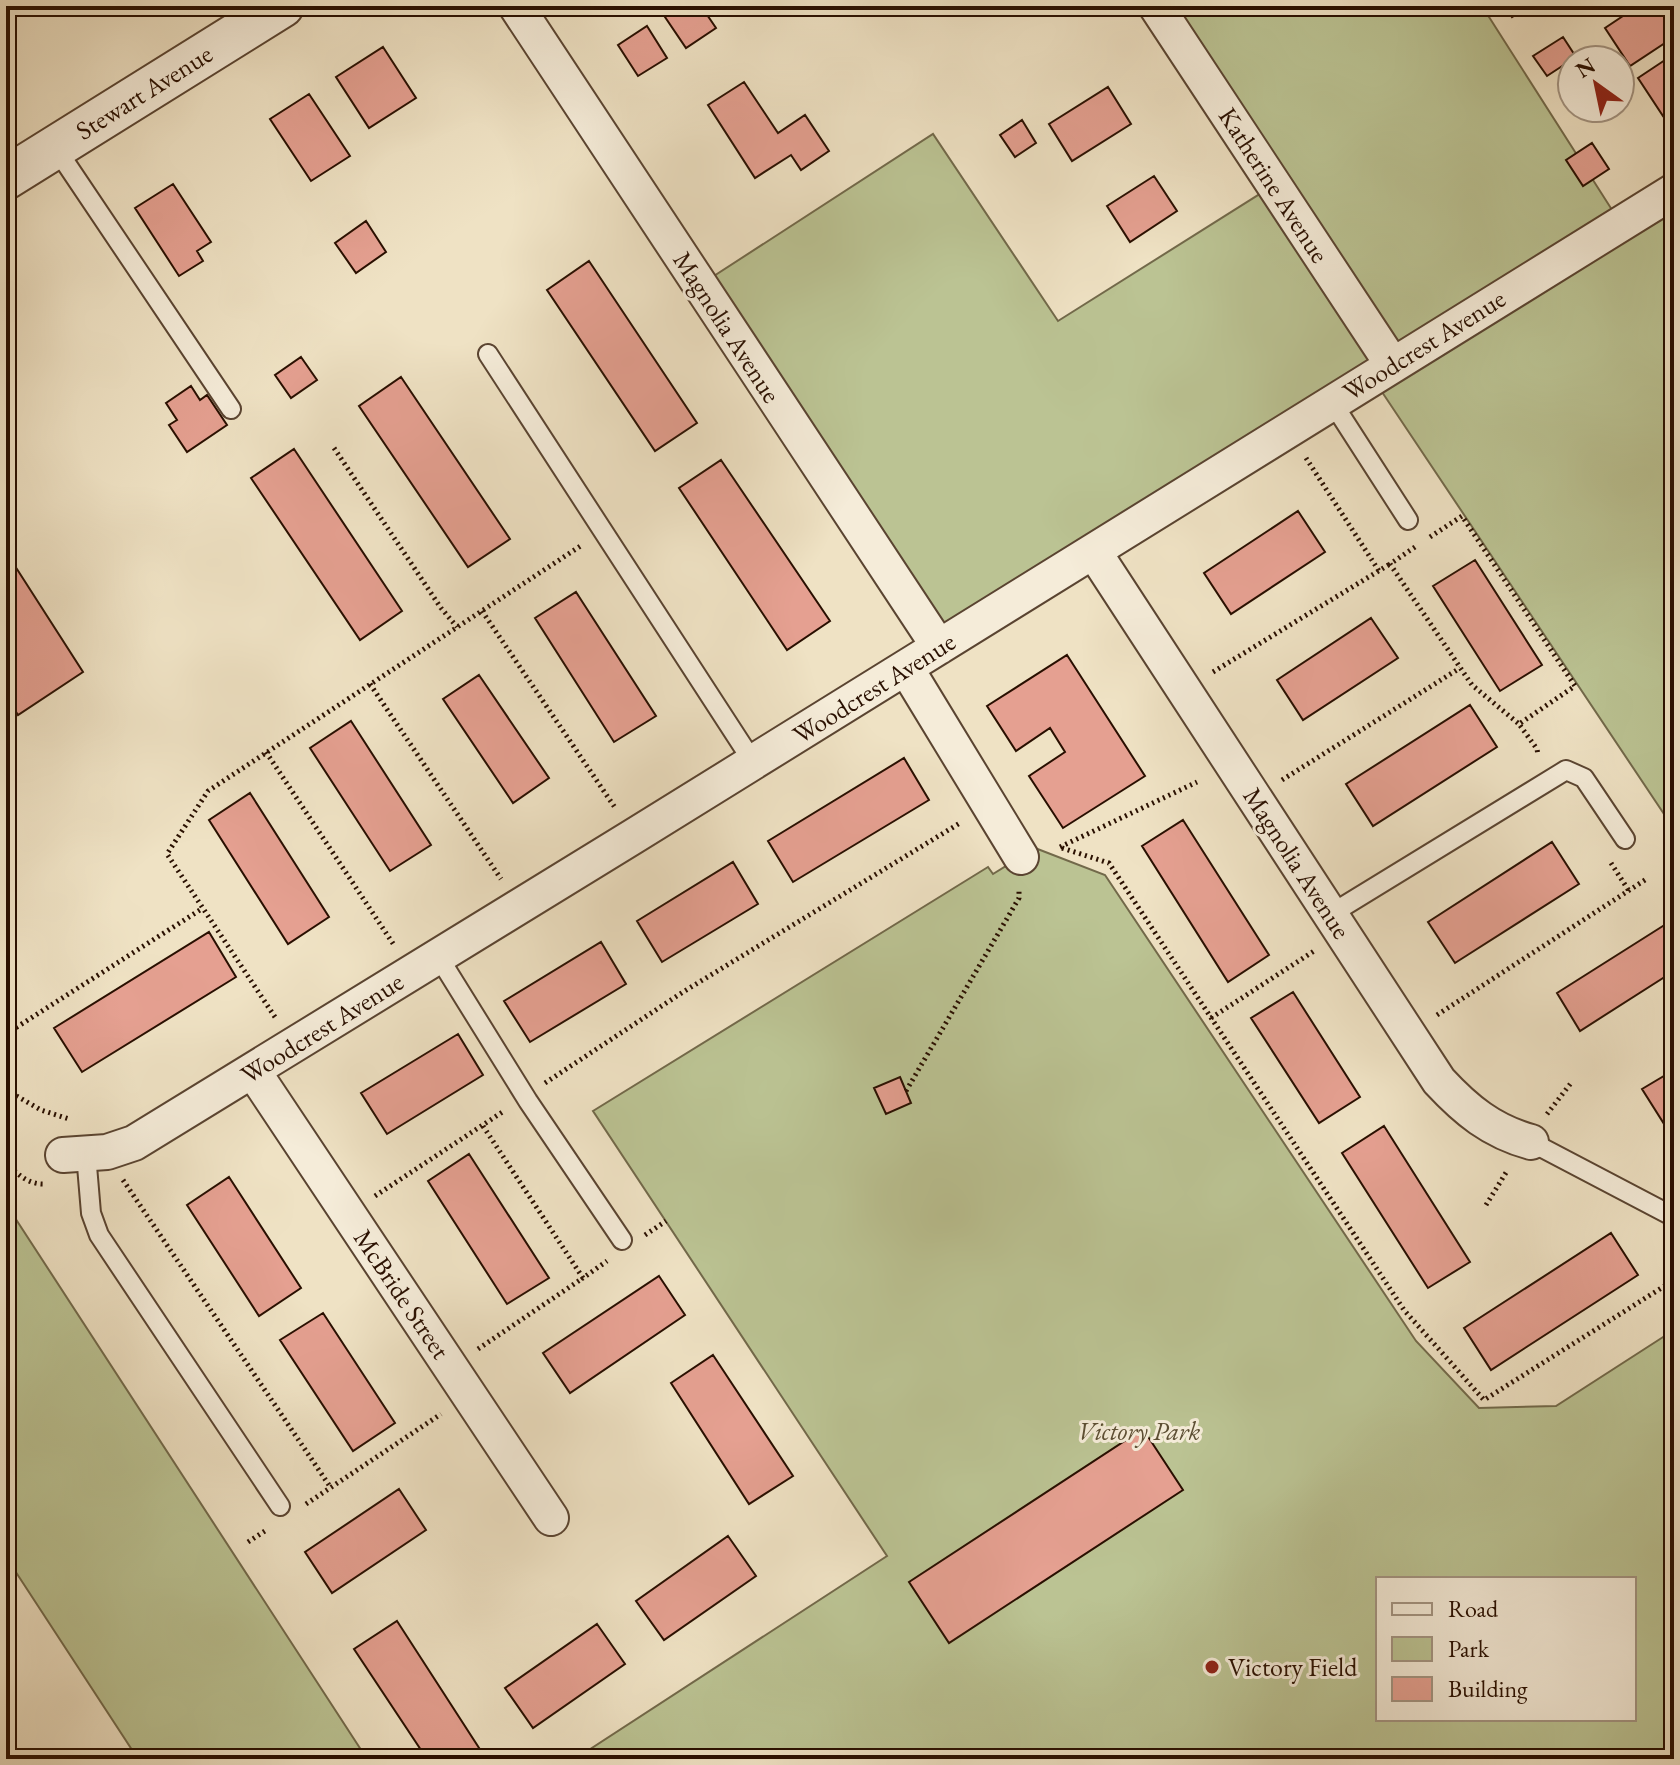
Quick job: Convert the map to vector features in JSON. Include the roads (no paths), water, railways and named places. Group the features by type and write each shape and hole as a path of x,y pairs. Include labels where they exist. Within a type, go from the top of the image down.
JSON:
{"street":[{"name":"Stewart Avenue","path":"6,178 282,6"},
{"name":"Magnolia Avenue","path":"516,6 939,647"},
{"name":"Katherine Avenue","path":"1156,6 1392,364"},
{"name":"Woodcrest Avenue","path":"75,1155 107,1152 134,1143 1674,191"},
{"name":"Magnolia Avenue","path":"1094,552 1439,1081 1466,1110 1512,1136 1531,1142"},
{"path":"906,668 988,806 1035,850"},
{"name":"McBride Street","path":"253,1071 551,1518"}],"lane":[{"path":"55,147 231,409"},
{"path":"488,354 753,762"},
{"path":"1332,402 1408,520"},
{"path":"1337,923 1566,770 1584,778 1625,839"},
{"path":"425,964 526,1096 620,1247"},
{"path":"1531,1142 1674,1217"},
{"path":"75,1155 99,1235 288,1508"}],"place":[{"name":"Victory Field","path":"1212,1667"}],"park label":[{"name":"Victory Park","path":"1139,1431"}]}
